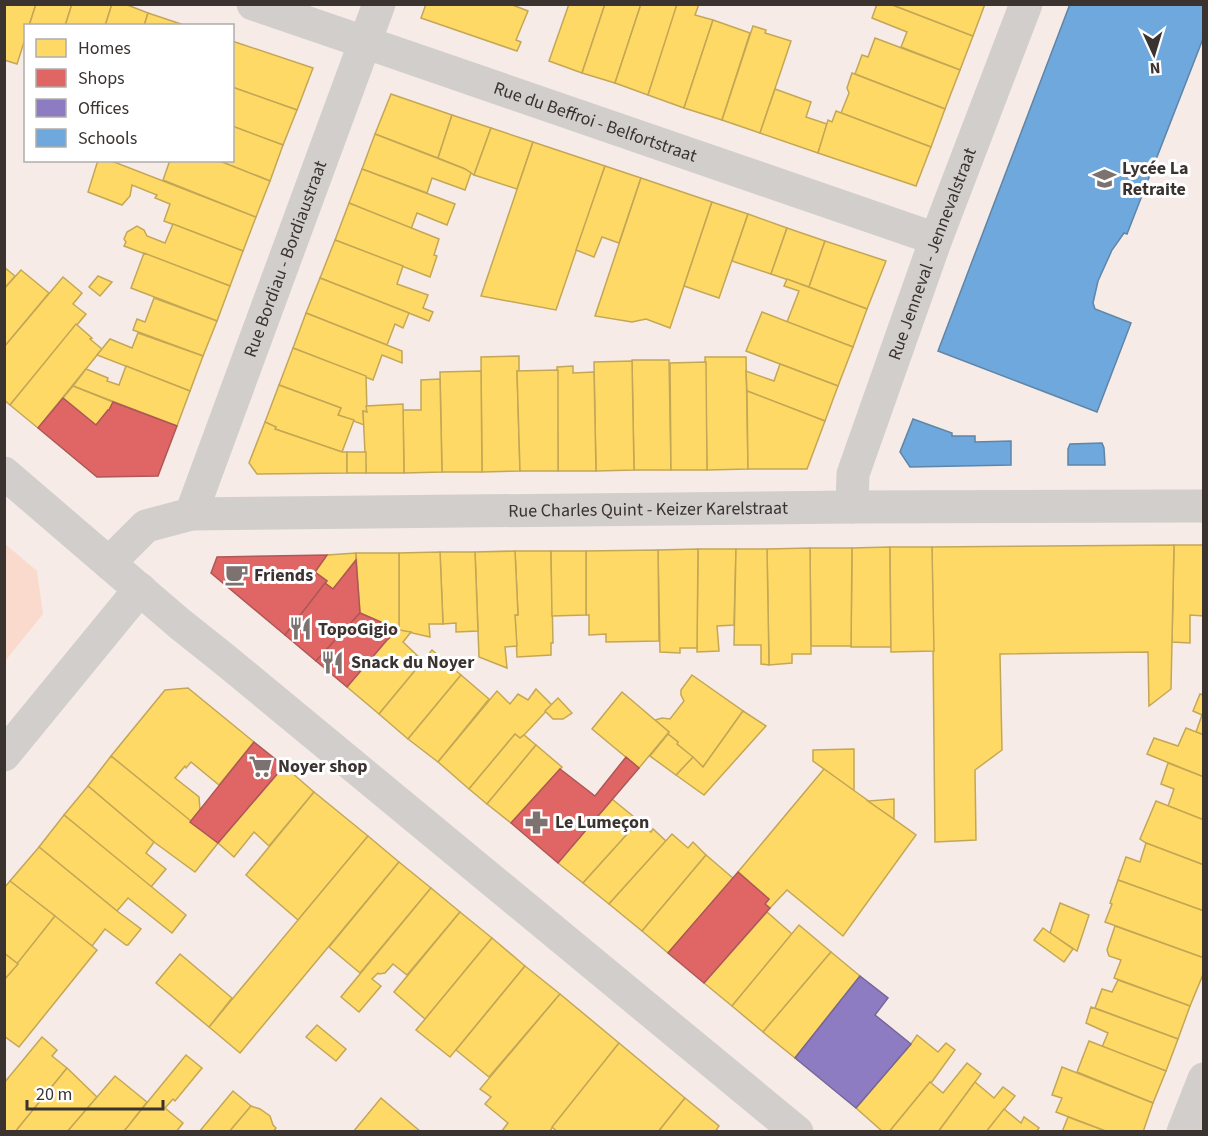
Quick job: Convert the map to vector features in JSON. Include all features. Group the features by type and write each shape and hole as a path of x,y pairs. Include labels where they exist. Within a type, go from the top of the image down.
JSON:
{"street":[{"name":"Rue du Beffroi - Belfortstraat","path":"253,4 936,239"},
{"name":"Rue Bordiau - Bordiaustraat","path":"191,514 379,4"},
{"name":"Rue Jenneval - Jennevalstraat","path":"852,507 853,474 936,239 1026,4"},
{"path":"4,473 180,624 797,1131"},
{"name":"Rue Charles Quint - Keizer Karelstraat","path":"109,563 146,526 191,514 1203,506"},
{"path":"4,755 140,589"},
{"path":"1183,1131 1203,1078"}],"shaded area":[{"path":"5,544 37,571 43,614 5,661"}],"building: Homes":[{"path":"4,4 36,4 30,24 24,24 24,42 17,64 4,60"},
{"path":"36,4 72,4 66,24 30,24"},
{"path":"72,4 112,4 106,24 66,24"},
{"path":"112,4 125,4 148,13 145,24 106,24"},
{"path":"426,4 510,4 528,11 516,40 521,42 517,51 421,18"},
{"path":"569,4 605,4 582,73 549,61"},
{"path":"605,4 641,4 615,83 582,73"},
{"path":"641,4 677,6 648,95 615,83"},
{"path":"677,4 699,4 695,15 713,20 684,108 648,95"},
{"path":"877,4 890,4 973,36 960,70 901,47 907,32 872,18"},
{"path":"890,4 985,4 973,36"},
{"path":"148,13 181,24 145,24"},
{"path":"713,20 750,33 722,120 684,108"},
{"path":"753,26 766,30 765,33 791,41 760,133 722,120"},
{"path":"875,38 960,70 945,109 855,74 862,55 868,57"},
{"path":"234,42 313,68 297,110 234,88"},
{"path":"852,73 945,109 931,147 841,113 849,93 847,88"},
{"path":"234,88 297,110 283,145 234,127"},
{"path":"775,89 811,102 806,117 827,124 818,153 760,133"},
{"path":"391,94 452,115 438,158 375,134"},
{"path":"836,111 931,147 916,186 818,153 828,120 832,122"},
{"path":"452,115 491,128 474,175 438,158"},
{"path":"234,127 283,145 270,181 222,162 234,162"},
{"path":"491,128 533,142 517,189 474,175"},
{"path":"375,134 465,169 471,173 465,190 432,178 427,193 362,169"},
{"path":"533,142 605,166 556,310 481,296"},
{"path":"97,162 114,162 256,217 243,251 164,221 170,204 155,198 157,195 132,185 130,196 122,205 88,192"},
{"path":"169,162 222,162 270,181 256,217 163,180"},
{"path":"605,166 641,178 619,243 602,237 594,257 576,250"},
{"path":"362,169 455,204 447,225 417,213 411,229 349,203"},
{"path":"641,178 712,202 670,328 646,319 632,322 595,316"},
{"path":"712,202 748,214 719,298 684,286"},
{"path":"349,203 439,239 434,255 437,256 430,277 335,240"},
{"path":"748,214 787,228 771,274 732,261"},
{"path":"173,224 243,251 230,286 124,246 127,232 137,226 144,230 147,236 165,243"},
{"path":"787,228 825,241 809,287 771,274"},
{"path":"335,240 403,266 397,284 428,295 423,308 433,312 429,321 320,278"},
{"path":"825,241 886,261 867,309 809,287"},
{"path":"144,253 230,286 217,321 131,288"},
{"path":"4,267 15,276 4,289"},
{"path":"21,270 49,293 4,347 4,289"},
{"path":"98,276 112,282 100,296 89,287"},
{"path":"63,277 82,293 73,304 86,314 10,405 4,400 4,347"},
{"path":"320,278 409,313 403,328 395,324 387,345 306,313"},
{"path":"787,279 867,309 853,347 787,322 799,291 784,286"},
{"path":"154,298 217,321 203,356 133,330 137,319 145,322"},
{"path":"762,312 853,347 838,386 746,351"},
{"path":"306,313 402,351 402,363 382,355 373,380 293,348"},
{"path":"76,324 102,349 38,428 10,405"},
{"path":"138,333 203,356 190,391 97,355 110,339 132,348"},
{"path":"293,348 366,376 367,412 363,411 364,425 338,415 341,408 279,385"},
{"path":"519,356 519,371 517,371 520,471 482,472 481,357"},
{"path":"705,357 746,357 748,469 707,470"},
{"path":"632,360 669,360 671,470 634,470"},
{"path":"632,361 634,470 596,471 594,362"},
{"path":"706,362 707,470 671,470 670,363"},
{"path":"780,364 838,386 825,421 747,391 746,371 774,381"},
{"path":"126,366 190,391 177,426 73,386 86,369 119,385"},
{"path":"573,366 573,373 594,372 596,471 558,471 557,367"},
{"path":"558,370 558,471 520,471 517,371"},
{"path":"481,371 482,472 442,472 440,372"},
{"path":"440,379 442,472 404,473 403,410 421,410 421,380"},
{"path":"279,385 341,408 338,415 354,420 342,452 275,429 276,427 265,422"},
{"path":"73,386 113,402 96,425 63,398"},
{"path":"747,391 825,421 807,469 748,469"},
{"path":"403,404 404,473 366,473 363,411 367,412 366,406"},
{"path":"265,422 276,427 275,429 347,452 347,473 257,474 249,463"},
{"path":"347,452 366,452 366,473 347,473"},
{"path":"1174,545 1204,545 1204,616 1190,615 1190,643 1172,642"},
{"path":"1174,545 1171,689 1149,706 1148,652 1000,654 1002,750 975,770 976,840 935,842 932,547"},
{"path":"890,547 891,647 851,647 852,548"},
{"path":"890,547 932,547 934,651 891,652"},
{"path":"810,548 852,548 851,646 811,646"},
{"path":"810,548 811,654 792,654 792,663 769,665 767,549"},
{"path":"698,549 736,549 734,625 717,626 719,651 697,652"},
{"path":"698,549 697,648 680,648 680,653 660,652 658,550"},
{"path":"736,549 767,549 769,665 761,664 761,645 734,645"},
{"path":"658,550 659,641 606,642 606,634 589,635 589,615 586,615 586,551"},
{"path":"515,551 551,551 553,643 551,643 551,655 517,657"},
{"path":"515,551 517,646 505,647 507,668 479,657 475,552"},
{"path":"551,551 586,551 586,615 552,616"},
{"path":"440,552 475,552 478,631 456,632 456,623 443,624"},
{"path":"440,552 443,624 429,624 430,637 399,630 399,553"},
{"path":"356,553 356,560 333,589 315,572 327,555"},
{"path":"356,553 399,553 399,630 360,613"},
{"path":"399,630 411,632 403,642 423,661 379,714 347,687 387,640"},
{"path":"432,650 461,675 408,739 379,714"},
{"path":"461,675 489,699 438,762 408,739"},
{"path":"692,675 743,711 703,767 655,720 670,719 684,701 681,690"},
{"path":"188,688 254,742 219,785 191,762 175,778 199,797 200,810 190,822 111,756 165,690"},
{"path":"536,689 552,705 524,735 520,738 515,734 469,789 438,762 497,691 510,704 518,694 528,700"},
{"path":"622,692 669,732 639,768 592,729"},
{"path":"1200,694 1204,695 1204,735 1196,732 1202,715 1193,711"},
{"path":"558,698 572,713 563,719 553,719 545,711"},
{"path":"743,711 766,726 704,795 676,775 693,757 703,767"},
{"path":"1186,728 1204,735 1204,777 1147,754 1154,738 1178,746"},
{"path":"515,734 520,738 524,735 536,745 487,804 469,789"},
{"path":"668,734 693,757 676,775 650,756"},
{"path":"536,745 562,767 511,823 487,804"},
{"path":"854,749 854,791 813,761 813,750"},
{"path":"111,756 218,843 195,872 154,842 88,786"},
{"path":"1168,763 1204,777 1204,820 1168,806 1174,789 1161,784"},
{"path":"284,766 314,792 269,846 254,832 234,857 218,843"},
{"path":"824,769 916,835 843,936 787,890 770,908 765,904 769,899 738,872"},
{"path":"88,786 154,842 146,853 166,869 151,887 64,815"},
{"path":"314,792 368,836 298,920 246,875"},
{"path":"612,799 639,821 583,883 558,863"},
{"path":"894,799 894,819 868,801"},
{"path":"1156,801 1204,820 1204,865 1140,839"},
{"path":"64,815 186,915 172,933 128,898 117,911 39,847"},
{"path":"639,821 651,832 653,829 666,841 609,904 583,883"},
{"path":"672,834 688,848 693,842 706,855 642,931 609,904"},
{"path":"368,836 399,862 240,1053 209,1027"},
{"path":"1146,843 1204,865 1204,911 1118,880 1126,857 1140,862"},
{"path":"39,847 141,929 128,945 105,929 92,946 10,881"},
{"path":"706,855 734,879 668,953 642,931"},
{"path":"399,862 431,888 360,973 329,947"},
{"path":"1118,880 1204,911 1204,958 1105,922"},
{"path":"10,881 55,916 18,964 4,953 4,888"},
{"path":"431,888 460,912 407,975 393,964 385,973 378,973 372,979 381,986 359,1012 341,997"},
{"path":"1060,903 1089,915 1077,951 1050,933"},
{"path":"460,912 492,938 425,1019 394,992"},
{"path":"767,912 792,934 732,1006 704,983"},
{"path":"55,916 97,950 19,1047 4,1036 4,980"},
{"path":"799,925 831,952 763,1032 732,1006"},
{"path":"1115,926 1204,958 1204,972 1190,1006 1114,978 1121,960 1109,956 1107,950"},
{"path":"1043,928 1073,949 1064,962 1034,940"},
{"path":"492,938 525,966 450,1057 416,1030"},
{"path":"831,952 860,976 795,1058 763,1032"},
{"path":"4,953 18,964 4,980"},
{"path":"180,954 232,998 209,1027 156,983"},
{"path":"525,966 560,994 489,1077 456,1050"},
{"path":"1118,980 1190,1006 1178,1039 1095,1008 1102,989 1112,992"},
{"path":"560,994 619,1043 549,1132 501,1132 508,1123 485,1104 491,1097 480,1089"},
{"path":"1091,1007 1178,1039 1166,1071 1102,1047 1108,1033 1086,1023"},
{"path":"317,1025 346,1049 336,1061 306,1037"},
{"path":"917,1035 938,1052 946,1043 955,1050 931,1083 889,1132 883,1132 856,1108"},
{"path":"42,1037 57,1050 52,1056 67,1068 15,1132 4,1132 4,1083"},
{"path":"1089,1041 1166,1071 1153,1103 1077,1072"},
{"path":"619,1043 685,1098 658,1132 558,1132 552,1127"},
{"path":"186,1055 202,1068 175,1101 173,1099 165,1108 183,1123 176,1132 123,1132"},
{"path":"967,1063 981,1074 938,1132 889,1132 930,1082 943,1093"},
{"path":"1062,1067 1153,1103 1143,1132 1108,1132 1056,1112 1062,1098 1052,1095"},
{"path":"67,1068 97,1097 67,1132 15,1132"},
{"path":"115,1076 147,1102 123,1132 67,1132"},
{"path":"975,1082 994,1098 1003,1087 1015,1096 986,1132 938,1132"},
{"path":"233,1091 251,1106 229,1132 199,1132"},
{"path":"381,1098 421,1132 353,1132"},
{"path":"685,1098 719,1126 715,1132 658,1132"},
{"path":"251,1106 270,1116 276,1128 273,1132 229,1132"},
{"path":"1004,1109 1021,1123 1024,1117 1039,1128 1036,1132 986,1132"},
{"path":"1068,1117 1108,1132 1062,1132"}],"building: Shops":[{"path":"63,398 96,425 113,402 177,426 158,476 97,477 38,428"},
{"path":"327,555 315,572 327,581 285,635 211,573 217,557"},
{"path":"356,560 360,613 316,661 285,635 325,583 333,589"},
{"path":"360,613 399,630 387,640 347,687 316,661"},
{"path":"254,742 284,766 218,843 190,822"},
{"path":"626,757 639,768 558,863 511,823 560,769 595,796"},
{"path":"738,872 769,899 765,904 770,908 704,983 668,953"}],"building: Offices":[{"path":"860,976 888,998 875,1015 911,1044 856,1108 795,1058"}],"building: Schools":[{"path":"1070,4 1204,4 1204,36 1127,234 1124,233 1112,250 1098,281 1093,303 1095,309 1131,323 1097,412 938,351"},
{"path":"913,419 952,433 952,436 975,436 975,442 1011,441 1011,465 910,467 900,452"},
{"path":"1102,443 1105,465 1068,465 1070,444"}],"place":[{"name":"Lycée La Retraite","path":"1104,178"},
{"name":"Friends","path":"236,575"},
{"name":"TopoGigio","path":"300,629"},
{"name":"Snack du Noyer","path":"333,662"},
{"name":"Noyer shop","path":"260,766"},
{"name":"Le Lumeçon","path":"537,822"}]}
